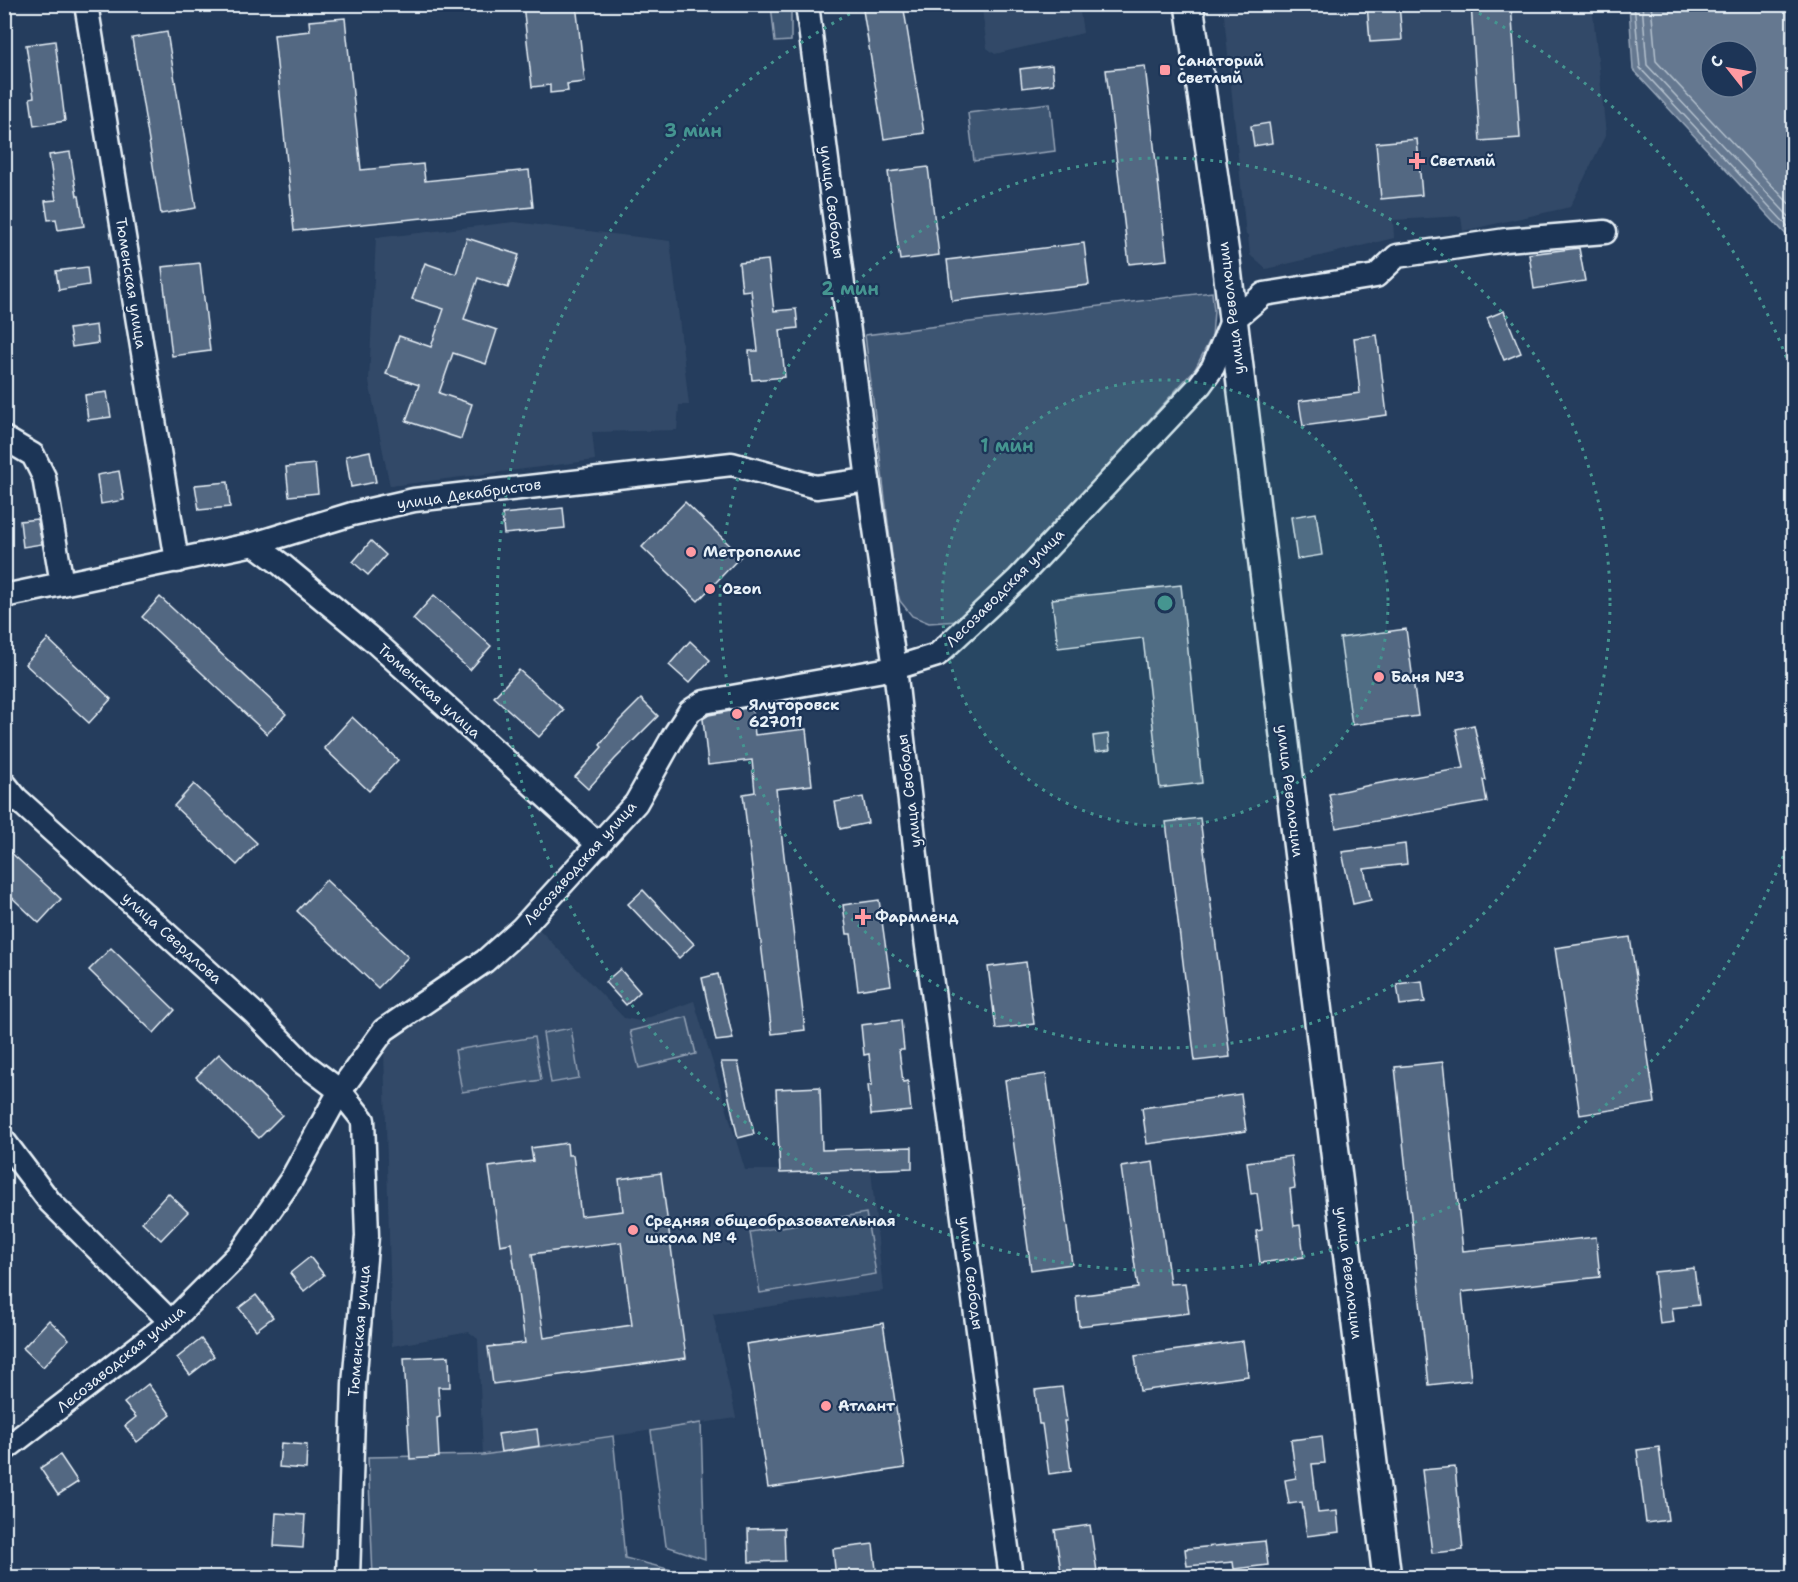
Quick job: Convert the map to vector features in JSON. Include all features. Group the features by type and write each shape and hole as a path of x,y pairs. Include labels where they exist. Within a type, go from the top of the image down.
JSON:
{"main road":[{"name":"улица Революции","path":"1190,4 1226,261 1387,1578"}],"street":[{"name":"Тюменская улица","path":"86,4 177,561"},
{"name":"улица Свободы","path":"807,4 868,480 895,668 922,909 1011,1578"},
{"name":"Лесозаводская улица","path":"4,1450 171,1322 241,1252 291,1180 340,1091 384,1030 485,961 522,928 636,803 690,711 704,702 895,668 937,655 1018,579 1200,385 1213,367 1232,321 1264,294 1376,276 1397,256 1506,240 1605,232"},
{"path":"4,438 33,454 44,477 62,584"},
{"name":"улица Декабристов","path":"8,600 62,584 254,544 352,513 414,500 732,464 816,487 868,480"},
{"name":"Тюменская улица","path":"254,544 375,642 598,845"},
{"name":"улица Свердлова","path":"4,783 16,798 254,1013 303,1063 340,1091"},
{"name":"Тюменская улица","path":"340,1091 363,1120 367,1236 354,1384 348,1578"},
{"path":"4,1141 50,1202 171,1322"}],"shaded area":[{"path":"771,5 791,5 791,41 775,42"},
{"path":"927,5 1079,5 1083,33 995,54 987,48 982,9 927,9"},
{"name":"Светлый","path":"1223,5 1592,5 1606,134 1570,207 1463,231 1461,216 1393,220 1394,238 1266,269 1250,255 1248,235 1246,235"},
{"path":"1050,103 1055,151 974,161 968,113"},
{"path":"514,222 670,241 689,405 679,405 677,430 592,432 595,460 390,486 369,381 376,238"},
{"path":"1212,292 1214,311 1212,336 1195,369 1002,583 958,621 929,623 912,616 900,601 896,588 865,335"},
{"name":"Средняя общеобразовательная школа № 4","path":"535,925 624,1018 639,1021 694,1001 745,1170 871,1170 883,1291 713,1314 736,1418 483,1455 478,1339 469,1332 392,1346 384,1049"},
{"path":"687,1017 696,1054 639,1068 630,1031"},
{"path":"571,1028 579,1078 551,1083 543,1033"},
{"path":"534,1037 541,1080 462,1092 455,1050"},
{"path":"866,1213 876,1274 760,1293 750,1232"},
{"path":"701,1423 705,1559 666,1546 651,1431"},
{"path":"613,1436 625,1558 695,1577 373,1577 368,1457 483,1455"}],"water":[{"path":"1629,5 1793,5 1793,242 1633,70"}],"building":[{"path":"523,4 576,4 585,82 567,84 568,91 550,93 550,85 532,87"},
{"path":"862,4 903,4 924,133 884,139"},
{"path":"1367,4 1399,4 1402,40 1370,42"},
{"path":"1471,4 1511,4 1520,138 1480,141"},
{"path":"345,18 361,170 423,164 425,181 529,170 533,207 294,231 274,35 310,31 309,21"},
{"path":"167,32 196,208 161,214 132,38"},
{"path":"55,41 65,121 34,126 30,98 34,97 26,45"},
{"path":"1052,65 1054,84 1022,88 1020,69"},
{"path":"1145,66 1167,260 1129,264 1106,70"},
{"path":"1269,123 1272,143 1254,146 1251,126"},
{"path":"1417,139 1422,195 1381,199 1376,143"},
{"path":"70,152 84,226 58,230 56,219 48,220 45,201 56,200 49,155"},
{"path":"928,167 939,255 900,260 888,172"},
{"path":"467,238 519,255 508,288 478,278 464,319 497,330 486,364 453,353 439,393 472,404 461,439 406,421 419,385 386,374 399,336 431,347 444,309 412,299 425,263 456,274"},
{"path":"1084,243 1089,285 952,301 947,260"},
{"path":"1579,248 1585,281 1534,289 1529,254"},
{"path":"768,260 774,311 796,309 798,328 780,330 785,377 752,380 749,351 758,351 751,290 742,291 739,263"},
{"path":"200,263 210,351 172,356 162,267"},
{"path":"87,267 89,285 59,290 56,271"},
{"path":"1504,311 1521,353 1504,360 1487,318"},
{"path":"96,325 98,343 72,347 69,329"},
{"path":"1377,335 1387,415 1303,426 1299,401 1360,393 1354,338"},
{"path":"107,392 111,417 88,420 85,395"},
{"path":"370,451 376,482 351,487 346,456"},
{"path":"315,464 318,493 289,496 286,467"},
{"path":"119,471 124,500 101,504 97,475"},
{"path":"228,482 230,507 199,510 195,485"},
{"name":"Метрополис","path":"685,502 741,556 698,601 642,547"},
{"path":"563,508 565,528 504,534 502,514"},
{"path":"1316,513 1322,555 1297,559 1291,517"},
{"path":"37,519 42,544 23,547 20,521"},
{"path":"371,541 386,555 368,575 353,562"},
{"path":"1181,585 1202,783 1160,788 1143,638 1058,648 1052,599"},
{"path":"434,595 491,646 470,670 413,619"},
{"path":"160,597 286,714 267,734 142,617"},
{"name":"Баня №3","path":"1406,629 1418,716 1352,725 1340,638"},
{"path":"48,639 111,699 89,723 25,664"},
{"path":"690,641 710,660 689,683 669,665"},
{"path":"519,670 564,710 539,737 494,697"},
{"path":"641,699 658,716 588,789 575,777 602,747 600,745 619,721"},
{"path":"752,707 755,735 806,729 812,785 776,789 805,1030 772,1034 743,794 755,792 752,760 708,765 703,719 709,715"},
{"path":"352,717 398,760 369,791 324,748"},
{"path":"1474,725 1486,780 1483,780 1487,802 1336,828 1329,794 1464,768 1456,729"},
{"path":"1108,734 1110,750 1095,752 1093,736"},
{"path":"194,784 257,843 237,865 174,806"},
{"path":"863,797 868,823 840,829 835,802"},
{"path":"1200,818 1230,1057 1195,1061 1166,822"},
{"path":"1405,844 1407,864 1364,869 1371,900 1353,904 1342,852"},
{"path":"4,846 61,899 39,923 4,890"},
{"path":"326,880 408,957 378,988 297,911"},
{"path":"643,890 694,944 679,958 628,904"},
{"path":"879,900 891,985 858,990 851,934 847,934 843,905"},
{"path":"1630,937 1655,1103 1580,1115 1555,948"},
{"path":"111,948 175,1010 154,1033 89,970"},
{"path":"1026,962 1034,1024 996,1029 988,967"},
{"path":"620,969 640,992 626,1005 605,982"},
{"path":"718,974 733,1039 716,1041 702,978"},
{"path":"1422,981 1425,1002 1400,1005 1397,984"},
{"path":"901,1020 904,1050 899,1050 903,1082 908,1081 911,1111 871,1115 868,1085 872,1085 869,1054 864,1055 861,1025"},
{"path":"219,1054 282,1115 259,1138 196,1077"},
{"path":"721,1062 738,1062 754,1134 738,1138"},
{"path":"1443,1062 1463,1251 1596,1237 1600,1277 1462,1292 1471,1380 1429,1385 1395,1067"},
{"path":"1046,1074 1072,1264 1031,1270 1005,1080"},
{"path":"820,1087 822,1150 912,1147 912,1168 780,1173 776,1089"},
{"path":"1241,1094 1246,1131 1147,1144 1142,1108"},
{"path":"567,1143 568,1155 573,1155 581,1216 623,1211 619,1179 661,1173 686,1358 493,1384 488,1347 525,1343 511,1243 500,1245 489,1167 533,1161 531,1148","holes":["621,1242 632,1325 544,1338 532,1254"]},
{"path":"1291,1156 1295,1188 1290,1189 1294,1226 1300,1225 1304,1257 1260,1263 1256,1231 1262,1230 1257,1193 1251,1194 1247,1162"},
{"path":"1153,1162 1170,1284 1185,1283 1189,1313 1079,1326 1076,1296 1138,1288 1121,1167"},
{"path":"168,1193 188,1212 161,1240 142,1222"},
{"path":"310,1257 324,1275 304,1291 290,1273"},
{"path":"1694,1268 1699,1305 1672,1308 1674,1322 1660,1324 1654,1272"},
{"path":"256,1295 273,1317 256,1330 239,1308"},
{"path":"49,1320 69,1339 43,1367 23,1348"},
{"name":"Атлант","path":"883,1323 905,1468 768,1488 746,1344"},
{"path":"201,1339 214,1356 190,1375 177,1358"},
{"path":"1243,1341 1248,1376 1140,1391 1135,1356"},
{"path":"449,1356 450,1387 438,1387 439,1457 410,1459 404,1358"},
{"path":"148,1384 171,1415 137,1442 125,1426 136,1417 124,1403"},
{"path":"1062,1387 1071,1471 1049,1474 1035,1390"},
{"path":"537,1429 539,1446 501,1452 498,1434"},
{"path":"1322,1436 1325,1463 1312,1464 1318,1513 1337,1511 1339,1532 1307,1536 1302,1502 1289,1504 1285,1480 1296,1478 1291,1440"},
{"path":"281,1443 307,1445 306,1469 279,1467"},
{"path":"1659,1447 1668,1520 1646,1523 1637,1450"},
{"path":"60,1455 78,1482 58,1495 40,1468"},
{"path":"1455,1467 1463,1550 1432,1553 1422,1470"},
{"path":"276,1513 305,1515 303,1548 274,1546"},
{"path":"1090,1525 1098,1578 1062,1578 1055,1530"},
{"path":"784,1528 785,1561 749,1562 748,1529"},
{"path":"1265,1541 1268,1565 1234,1569 1233,1562 1187,1566 1185,1549"},
{"path":"873,1544 877,1578 836,1578 833,1549"}],"place":[{"name":"Санаторий Светлый","path":"1165,70"},
{"name":"Светлый","path":"1417,161"},
{"name":"Метрополис","path":"691,552"},
{"name":"Ozon","path":"710,589"},
{"name":"Баня №3","path":"1379,677"},
{"name":"Ялуторовск 627011","path":"737,714"},
{"name":"Фармленд","path":"863,917"},
{"name":"Средняя общеобразовательная школа № 4","path":"633,1230"},
{"name":"Атлант","path":"826,1406"}]}
